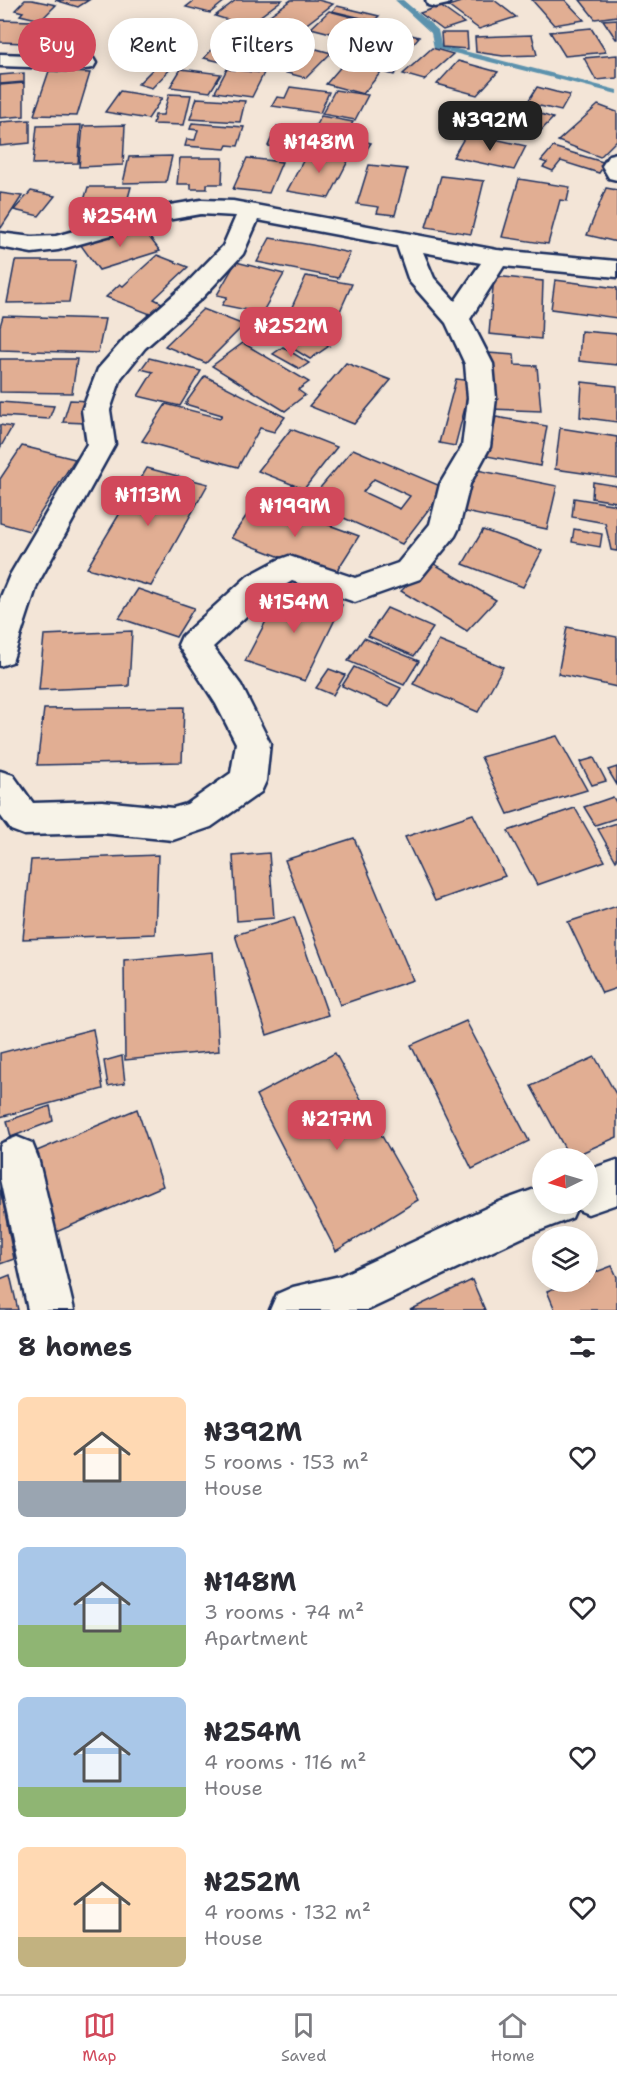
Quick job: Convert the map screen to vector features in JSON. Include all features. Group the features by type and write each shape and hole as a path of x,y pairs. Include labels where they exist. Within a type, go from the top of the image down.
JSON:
{"street":[{"path":"0,60 18,61"},
{"path":"617,160 614,166 617,173"},
{"path":"0,240 32,244 58,243 158,214 201,207 233,208 497,258 617,269"},
{"path":"0,653 2,639 21,584 101,444 96,410 108,375 136,342 194,291 234,249 250,211"},
{"path":"0,786 24,819 102,817 173,824 198,816 248,781 254,743 229,695 194,645 259,585 289,568 356,590 409,571 444,528 455,484 476,447 482,398 479,364 457,319 422,281 406,241"},
{"path":"457,319 497,258"},
{"path":"17,1158 51,1310"},
{"path":"598,1189 617,1182"},
{"path":"293,1310 344,1298 532,1212"}],"building":[{"path":"25,0 56,5 43,18 20,15 23,12 15,10"},
{"path":"55,0 89,0 78,7"},
{"path":"195,0 226,0 210,13 186,7"},
{"path":"236,0 282,0 258,18 215,16"},
{"path":"291,0 318,0 333,4 315,18 279,18 270,15"},
{"path":"467,0 494,0 516,17 479,29 448,6"},
{"path":"532,0 565,0 584,20 554,25"},
{"path":"580,0 617,0 617,16 595,19"},
{"path":"337,6 379,16 361,18 332,11"},
{"path":"440,6 464,23 443,30 420,13"},
{"path":"329,11 356,18 327,18 327,32 315,29 315,24"},
{"path":"617,19 617,39 616,39 603,20"},
{"path":"0,20 18,21 18,43 0,42"},
{"path":"591,28 606,52 565,56 550,32"},
{"path":"441,33 467,33 468,49 442,47"},
{"path":"532,35 537,55 503,56 476,52 475,37"},
{"path":"432,48 453,54 424,80 403,74 414,72 414,64"},
{"path":"315,49 327,52 327,57 315,69"},
{"path":"210,52 210,59 204,58"},
{"path":"617,55 617,78 596,80 584,58"},
{"path":"458,61 498,72 477,95 437,84"},
{"path":"49,72 90,73 77,116 34,115"},
{"path":"150,72 168,72 152,88 138,84"},
{"path":"179,72 221,74 210,92 170,87"},
{"path":"225,72 264,73 252,97 215,92"},
{"path":"283,72 312,72 306,78"},
{"path":"336,72 381,72 363,94 326,84"},
{"path":"24,73 24,82 0,84 0,75"},
{"path":"24,83 24,116 0,118 0,85"},
{"path":"290,87 329,92 320,113 272,106 277,97 285,98"},
{"path":"537,87 570,95 561,111 527,103"},
{"path":"335,90 368,95 355,120 322,114"},
{"path":"120,91 162,98 148,119 105,112"},
{"path":"169,94 191,95 184,125 153,124 155,115 163,115"},
{"path":"197,98 245,101 240,122 190,119"},
{"path":"505,102 553,118 533,139 484,122"},
{"path":"598,105 617,112 617,140 600,157 558,141"},
{"path":"321,116 353,122 338,148 306,142"},
{"path":"30,120 30,143 0,146 0,122"},
{"path":"192,123 244,127 238,146 227,145 225,149 185,146 187,139 195,140 198,130 190,129"},
{"path":"81,125 78,163 33,164 37,126"},
{"path":"125,125 123,165 79,167 83,126"},
{"path":"277,126 310,130 301,151 268,146"},
{"path":"467,133 526,146 514,170 453,157"},
{"path":"350,138 371,143 365,152 343,148"},
{"path":"553,147 606,163 599,173 561,161 553,171 543,167 547,163 541,161"},
{"path":"309,150 350,157 329,198 287,191"},
{"path":"172,156 166,182 123,183 129,157"},
{"path":"180,158 223,158 222,184 207,184 207,189 191,189 191,184 177,184"},
{"path":"247,158 282,162 269,193 233,189"},
{"path":"369,165 407,169 395,215 377,213 379,207 357,204"},
{"path":"441,176 484,181 471,234 426,227"},
{"path":"519,179 570,187 567,201 560,200 548,244 502,237"},
{"path":"88,187 131,187 123,216 79,217"},
{"path":"606,188 617,190 617,242 587,235"},
{"path":"31,191 55,196 39,216 14,210"},
{"path":"0,193 22,196 1,228 0,228"},
{"path":"140,225 160,251 99,270 80,244"},
{"path":"270,238 350,253 338,278 257,262"},
{"path":"157,255 188,267 154,299 162,303 150,314 106,297 120,284 123,286"},
{"path":"15,261 76,261 69,302 7,303"},
{"path":"236,262 284,274 262,313 222,305 227,297 217,295"},
{"path":"306,276 352,284 333,327 287,318"},
{"path":"494,276 543,281 541,339 489,334"},
{"path":"555,280 617,288 617,318 551,309"},
{"path":"203,309 244,325 206,363 165,346"},
{"path":"3,316 105,319 98,353 0,350 0,326"},
{"path":"302,330 329,346 310,359 284,343"},
{"path":"581,331 617,334 617,365 579,361"},
{"path":"243,343 309,382 298,390 305,395 285,411 212,366"},
{"path":"283,347 309,363 300,369 273,354"},
{"path":"488,353 514,355 515,365 537,366 541,411 490,409"},
{"path":"149,358 201,371 180,406 138,396 153,372 141,369"},
{"path":"0,359 77,359 72,393 0,392"},
{"path":"346,363 391,380 354,424 309,406"},
{"path":"205,376 285,417 274,432 260,428 238,467 142,441 166,404 220,418 222,415 185,404"},
{"path":"456,379 472,381 455,446 439,443"},
{"path":"582,382 617,386 617,422 580,417"},
{"path":"70,400 91,401 85,423 63,422"},
{"path":"0,402 54,406 49,419 0,416"},
{"path":"496,417 547,426 540,466 487,456"},
{"path":"0,425 12,427 0,448"},
{"path":"560,428 617,437 617,478 555,469"},
{"path":"291,429 337,447 304,489 258,471"},
{"path":"22,446 75,459 29,531 0,523 0,479"},
{"path":"353,449 445,488 402,544 308,502","holes":["374,479 410,496 400,509 363,492"]},
{"path":"147,468 208,484 151,586 87,568"},
{"path":"472,469 557,486 547,529 460,511"},
{"path":"593,482 617,486 617,502 592,498"},
{"path":"574,498 617,505 617,551 611,550 605,523 572,517"},
{"path":"258,499 359,536 333,577 231,538"},
{"path":"574,529 602,534 600,547 572,542"},
{"path":"483,530 542,551 523,587 463,564"},
{"path":"431,562 496,600 467,631 401,591"},
{"path":"284,587 342,605 305,681 245,661"},
{"path":"138,589 194,608 176,637 119,618"},
{"path":"387,608 433,628 414,656 368,636"},
{"path":"567,627 617,637 617,687 558,674"},
{"path":"132,631 129,686 39,690 44,635"},
{"path":"364,638 419,661 404,685 348,661"},
{"path":"439,641 503,667 478,712 413,684"},
{"path":"354,667 401,688 389,707 342,686"},
{"path":"329,669 345,675 333,695 316,688"},
{"path":"184,707 182,762 37,765 44,709"},
{"path":"557,736 587,790 508,814 481,757"},
{"path":"594,758 606,781 592,785 580,762"},
{"path":"617,767 617,785 608,770"},
{"path":"613,797 617,804 617,818 595,825 584,807"},
{"path":"575,808 605,861 537,885 508,831"},
{"path":"473,814 505,876 435,901 405,837"},
{"path":"617,823 617,860 616,861 598,829"},
{"path":"354,838 413,980 340,1005 285,860"},
{"path":"269,853 274,918 237,921 233,856"},
{"path":"158,855 155,934 23,939 31,860"},
{"path":"617,906 617,988 602,993 568,922"},
{"path":"294,917 328,1015 267,1035 235,935"},
{"path":"213,952 219,1051 125,1060 124,960"},
{"path":"466,1021 529,1141 472,1169 411,1045"},
{"path":"93,1029 103,1089 0,1117 0,1053"},
{"path":"335,1053 418,1200 336,1251 256,1095"},
{"path":"122,1056 125,1083 108,1086 104,1061"},
{"path":"595,1057 617,1096 617,1137 592,1148 565,1148 531,1086"},
{"path":"50,1106 53,1121 11,1137 7,1121"},
{"path":"137,1109 163,1186 47,1236 25,1156"},
{"path":"0,1187 14,1259 0,1264"},
{"path":"612,1266 617,1277 617,1310 555,1310 547,1292 598,1292 598,1271"},
{"path":"10,1275 18,1310 0,1310 0,1279"},
{"path":"472,1280 485,1310 410,1310"}],"waterway":[{"path":"399,0 435,32 437,46 617,92"}]}
